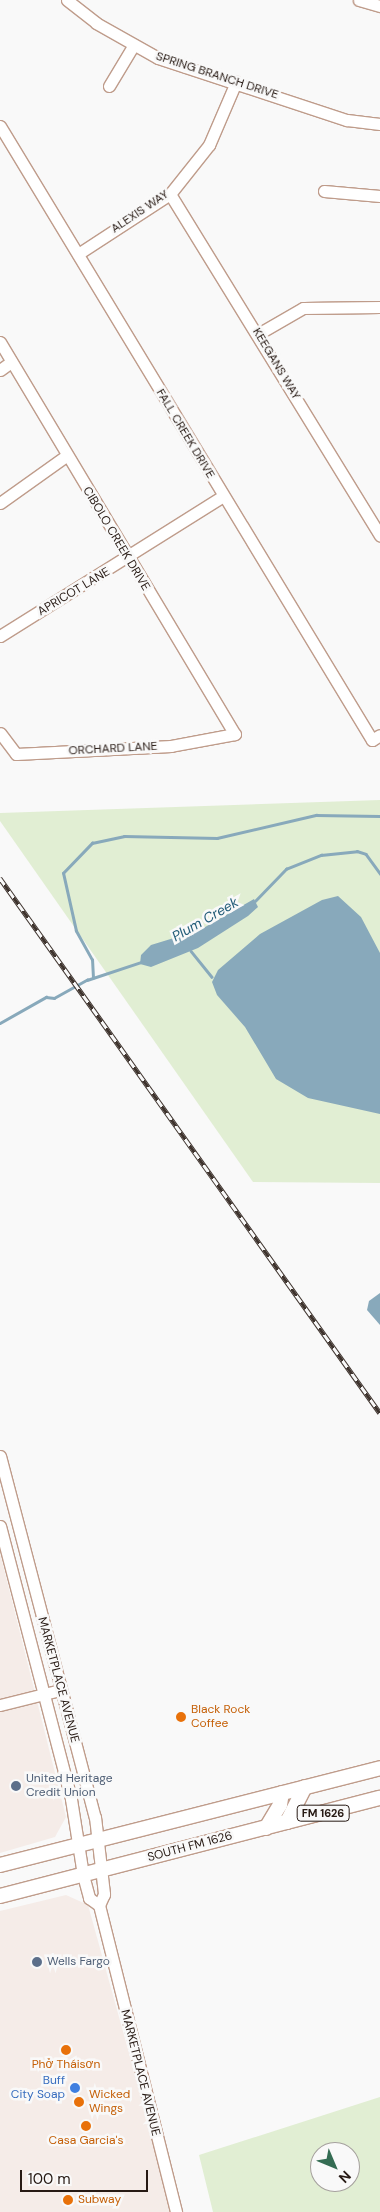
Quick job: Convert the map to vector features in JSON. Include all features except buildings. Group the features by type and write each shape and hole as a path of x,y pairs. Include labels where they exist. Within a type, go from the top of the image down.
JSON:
{"main road":[{"name":"FM 1626","path":"0,1866 98,1838 380,1768"},
{"path":"287,1822 305,1787"},
{"path":"266,1828 280,1805 282,1793"},
{"name":"SOUTH FM 1626","path":"0,1896 380,1798"}],"street":[{"name":"SPRING BRANCH DRIVE","path":"67,0 133,46 347,120 380,124"},
{"path":"359,0 380,6"},
{"path":"109,86 133,46"},
{"name":"ALEXIS WAY","path":"78,254 170,194 209,145 236,82"},
{"name":"FALL CREEK DRIVE","path":"0,126 222,498 376,737"},
{"path":"324,191 380,196"},
{"name":"KEEGANS WAY","path":"170,194 258,334 380,536"},
{"path":"258,334 303,308 380,307"},
{"name":"CIBOLO CREEK DRIVE","path":"0,342 66,456 235,734"},
{"path":"0,370 11,362"},
{"path":"0,503 66,456"},
{"name":"APRICOT LANE","path":"0,636 129,559 222,498"},
{"name":"ORCHARD LANE","path":"0,733 16,754 171,746 235,734"},
{"name":"MARKETPLACE AVENUE","path":"0,1456 98,1838 104,1894 99,1905 176,2212"},
{"name":"MARKETPLACE AVENUE","path":"0,1526 79,1844 83,1875 89,1898 99,1905"},
{"path":"0,1705 60,1690"}],"shaded area":[{"path":"0,1553 66,1817 55,1837 0,1853"},
{"path":"66,1895 88,1905 173,2212 0,2212 0,1911"}],"green space":[{"path":"380,800 380,1183 253,1182 0,821 0,813"},
{"path":"380,2097 380,2212 213,2212 199,2155"}],"water":[{"path":"338,896 361,917 380,953 380,1114 308,1098 276,1079 245,1027 217,995 212,982 218,970 260,934 322,900"},
{"path":"254,899 258,907 248,916 198,948 151,967 140,964 141,955 151,945 200,930"},
{"path":"380,1293 380,1325 367,1310 369,1301"}],"waterway":[{"path":"93,978 92,960 76,931 63,873 92,843 124,836 217,838 316,815 380,816"},
{"name":"Plum Creek","path":"255,901 286,869 321,855 357,851 366,854 380,873"},
{"path":"191,951 212,977"},
{"name":"Plum Creek","path":"0,1023 46,997 54,998 87,980 141,962"}],"railway":[{"path":"0,878 380,1413"}],"place":[{"name":"Black Rock Coffee","path":"181,1717"},
{"name":"United Heritage Credit Union","path":"16,1786"},
{"name":"Wells Fargo","path":"37,1962"},
{"name":"Phở Tháisơn","path":"66,2050"},
{"name":"Buff City Soap","path":"75,2088"},
{"name":"Wicked Wings","path":"79,2102"},
{"name":"Casa Garcia's","path":"86,2126"},
{"name":"Subway","path":"68,2200"}]}
